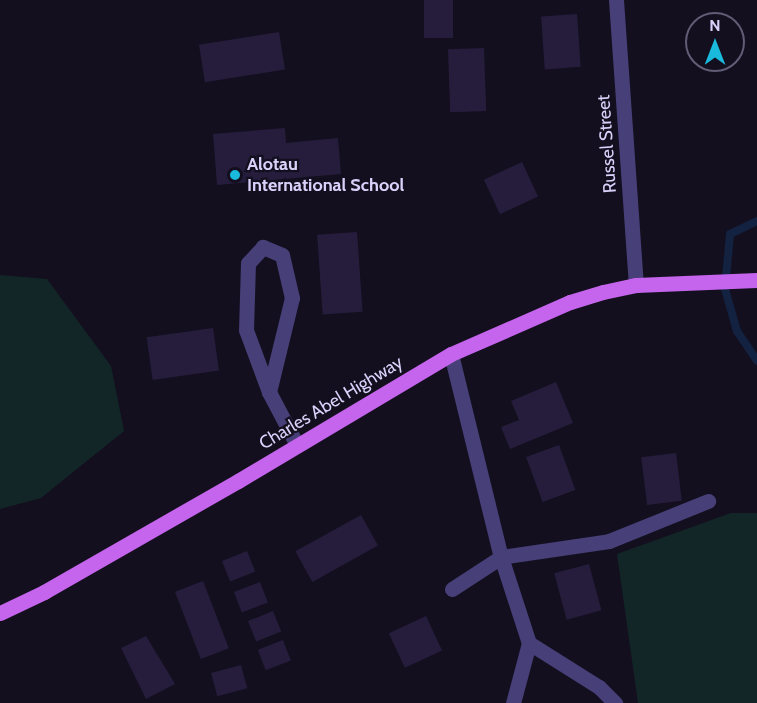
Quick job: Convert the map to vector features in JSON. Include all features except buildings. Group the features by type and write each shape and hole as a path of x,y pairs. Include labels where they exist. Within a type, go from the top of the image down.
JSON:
{"main road":[{"name":"Charles Abel Highway","path":"0,613 44,592 451,354 570,302 636,285 702,280 757,280"}],"street":[{"name":"Russel Street","path":"616,0 636,285"},
{"path":"269,392 292,298 282,255 263,247 248,262 246,330 269,392 297,446"},
{"path":"451,354 501,557 528,643 513,703"},
{"path":"452,589 501,557 609,541 708,501"},
{"path":"528,643 599,687 615,703"}],"green space":[{"path":"0,275 47,279 111,366 124,431 41,498 0,509"},
{"path":"731,513 757,513 757,703 638,703 617,554"}],"waterway":[{"path":"757,221 730,234 725,289 737,331 757,361"}],"place":[{"name":"Alotau International School","path":"235,175"}]}
